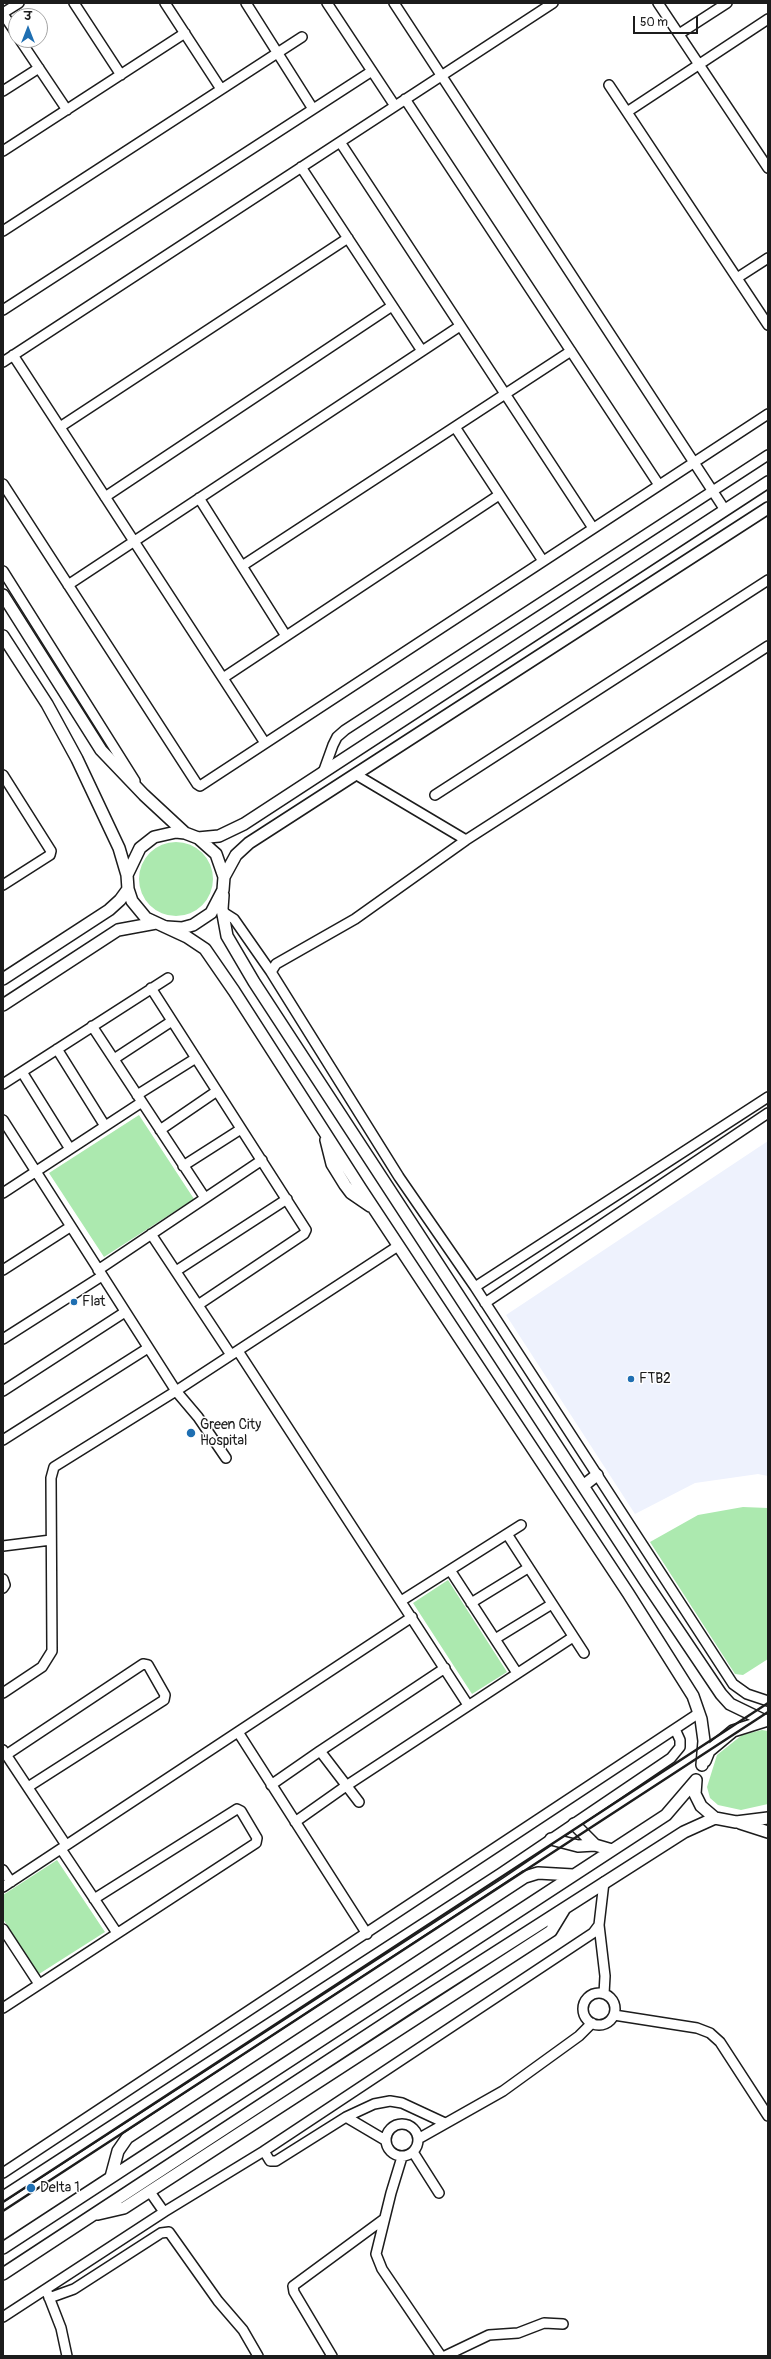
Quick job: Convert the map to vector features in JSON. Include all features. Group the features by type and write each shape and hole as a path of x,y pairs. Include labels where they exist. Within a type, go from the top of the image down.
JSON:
{"street":[{"path":"3,14 19,3"},
{"path":"74,3 121,75"},
{"path":"165,3 221,89"},
{"path":"246,3 313,109"},
{"path":"327,3 395,106"},
{"path":"394,3 725,510"},
{"path":"3,362 553,3"},
{"path":"658,3 768,168"},
{"path":"680,34 727,3"},
{"path":"627,112 768,19"},
{"path":"3,152 185,33"},
{"path":"3,230 302,37"},
{"path":"25,48 67,110"},
{"path":"3,91 39,68"},
{"path":"3,310 372,71"},
{"path":"610,85 768,325"},
{"path":"405,99 659,485"},
{"path":"340,142 593,528"},
{"path":"301,167 422,351"},
{"path":"60,427 348,238"},
{"path":"737,278 768,258"},
{"path":"105,496 392,306"},
{"path":"68,585 460,326"},
{"path":"242,566 571,352"},
{"path":"13,355 265,743"},
{"path":"3,484 197,784 200,786 768,414"},
{"path":"455,427 543,561"},
{"path":"324,770 338,736 344,730 712,490 768,456"},
{"path":"198,838 219,836 244,824 324,770 768,482"},
{"path":"222,678 499,495"},
{"path":"199,498 286,636"},
{"path":"224,877 236,855 249,843 768,508"},
{"path":"3,571 144,795"},
{"path":"436,795 768,580"},
{"path":"3,595 101,750 144,795 185,833"},
{"path":"3,636 47,704 77,758 119,848 128,875 128,888 132,901 146,918 187,936 205,949 234,991 398,1246 632,1600 693,1696 699,1713 704,1741 702,1765"},
{"path":"271,972 276,964 355,919 466,840 768,646"},
{"path":"355,774 466,840"},
{"path":"3,775 51,851 50,855 5,880"},
{"path":"128,875 140,848 154,837 176,832 185,833 198,838 216,854 224,877 223,912 227,936 254,982 583,1486 721,1694 730,1704 766,1720"},
{"path":"3,979 109,910 120,900 128,888"},
{"path":"3,1004 118,930 162,925 193,925 211,913 223,890"},
{"path":"223,912 234,919 271,972 399,1177 475,1287 732,1684 747,1694 768,1701"},
{"path":"3,1084 168,978"},
{"path":"151,988 306,1228 306,1232 198,1305"},
{"path":"114,1059 172,1021"},
{"path":"92,1026 205,1198"},
{"path":"57,1050 106,1126"},
{"path":"3,1193 106,1126 139,1099 196,1058"},
{"path":"22,1072 70,1149"},
{"path":"160,1130 217,1091"},
{"path":"475,1287 768,1097"},
{"path":"485,1303 768,1113"},
{"path":"3,1120 176,1391 198,1418 226,1458"},
{"path":"183,1166 241,1129"},
{"path":"3,1339 100,1273 151,1234 262,1160"},
{"path":"176,1271 287,1199"},
{"path":"3,1270 70,1227"},
{"path":"151,1234 198,1305 235,1353 402,1601 468,1705"},
{"path":"3,1693 42,1667 52,1651 51,1478 54,1467 176,1391 398,1246"},
{"path":"3,1391 125,1312"},
{"path":"3,1440 148,1348"},
{"path":"583,1486 597,1475"},
{"path":"402,1601 522,1525"},
{"path":"506,1534 584,1653"},
{"path":"3,1546 51,1540"},
{"path":"471,1602 528,1568"},
{"path":"450,1570 517,1673"},
{"path":"3,1579 5,1585 3,1588"},
{"path":"495,1639 552,1604"},
{"path":"3,1870 7,1885 412,1617"},
{"path":"295,1822 346,1786 468,1705 574,1637"},
{"path":"28,1787 164,1700 165,1695 148,1665 143,1664 4,1752 28,1787 94,1899 117,1933"},
{"path":"271,1785 445,1668"},
{"path":"3,2172 367,1934 699,1713"},
{"path":"766,1720 733,1731 709,1751 696,1780 695,1794 701,1806 715,1818 736,1822 768,1832"},
{"path":"5,2191 551,1839 671,1758 680,1747 680,1740 675,1729"},
{"path":"238,1732 367,1934"},
{"path":"320,1752 359,1802"},
{"path":"3,2248 666,1815 696,1780"},
{"path":"3,2007 258,1841 241,1811 234,1811 94,1899"},
{"path":"3,2274 604,1882 684,1832 715,1818"},
{"path":"736,1822 768,1818"},
{"path":"574,1824 595,1845"},
{"path":"551,1839 578,1846 595,1845 612,1850"},
{"path":"111,2177 118,2151 127,2138 525,1877 538,1873 573,1875"},
{"path":"604,1882 599,1925 605,1976 604,1994 615,2005 614,2014 608,2023 602,2025 592,2024 584,2016 584,2005 590,1996 604,1994"},
{"path":"93,2215 124,2208 150,2192 551,1931 565,1908"},
{"path":"3,2317 47,2294 164,2212 264,2151 593,1933 599,1925"},
{"path":"3,1929 39,1984"},
{"path":"614,2014 697,2028 710,2034 720,2042 768,2116"},
{"path":"418,2139 414,2129 404,2124 394,2126 386,2134 385,2140 388,2150 392,2154 402,2157 413,2152 418,2139 503,2091 592,2024"},
{"path":"264,2151 270,2161 276,2161 346,2117 374,2104 390,2101 402,2103 445,2123"},
{"path":"346,2117 385,2140"},
{"path":"413,2152 439,2193"},
{"path":"402,2157 384,2219 376,2254 378,2261 441,2356"},
{"path":"150,2192 164,2212"},
{"path":"332,2356 294,2292 293,2286 384,2219"},
{"path":"47,2294 74,2289 161,2233 169,2232 218,2301 243,2330 258,2356"},
{"path":"47,2294 61,2328 67,2356"},
{"path":"445,2356 489,2335 518,2333 544,2323 563,2324"}],"shaded area":[{"path":"768,1141 768,1476 758,1474 695,1483 635,1514 506,1315"}],"green space":[{"path":"176,842 190,845 202,853 210,865 213,879 210,893 202,905 190,913 176,916 162,913 150,905 142,893 139,879 142,865 150,853 162,845"},
{"path":"139,1115 194,1199 104,1257 49,1173"},
{"path":"743,1507 768,1508 768,1659 743,1675 735,1674 650,1542 698,1515"},
{"path":"448,1580 507,1672 472,1694 413,1603"},
{"path":"762,1730 768,1731 768,1804 741,1810 718,1805 710,1798 707,1787 717,1755 742,1735"},
{"path":"57,1860 105,1932 39,1974 3,1919 3,1895"}],"railway":[{"path":"3,2202 768,1703"},
{"path":"3,2211 768,1712"}],"place":[{"name":"Flat","path":"74,1302"},
{"name":"FTB2","path":"631,1379"},
{"name":"Green City Hospital","path":"191,1433"},
{"name":"Delta 1","path":"31,2188"}]}
